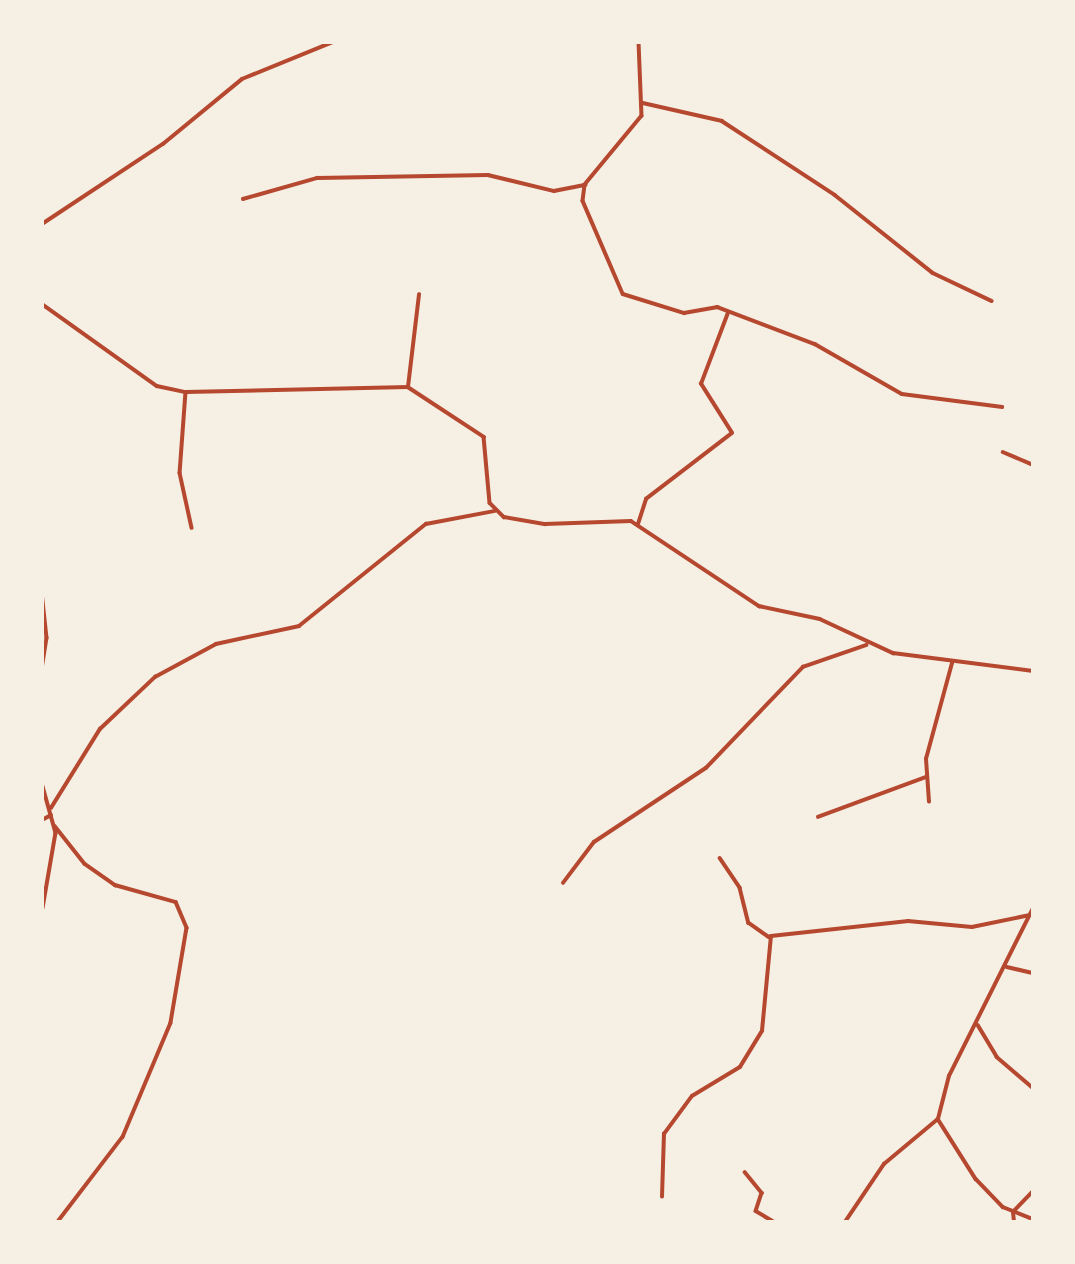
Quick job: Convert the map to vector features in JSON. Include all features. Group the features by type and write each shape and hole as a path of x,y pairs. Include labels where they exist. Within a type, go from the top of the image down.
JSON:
{"street":[{"path":"42,224 163,144 242,79 333,42"},
{"path":"639,42 643,103 639,125 585,185 583,201 598,246 624,294 671,311 712,306 816,344 902,394 1002,407"},
{"path":"643,103 722,121 835,195 933,273 992,301"},
{"path":"243,199 317,178 383,182 488,175 554,191 585,185"},
{"path":"408,387 419,295"},
{"path":"42,304 139,377 186,392 408,387 484,437 495,511"},
{"path":"638,524 646,499 732,433 701,384 728,313"},
{"path":"186,392 180,473 192,528"},
{"path":"1003,452 1033,466"},
{"path":"51,808 100,729 155,677 216,644 299,626 426,524 495,511 526,523 614,519 638,524 739,596 820,619 866,645 952,663 1033,671"},
{"path":"42,592 47,638 42,670"},
{"path":"563,883 594,842 706,768 803,667 866,645"},
{"path":"929,802 926,777 952,663"},
{"path":"818,817 926,777"},
{"path":"42,783 55,826 85,864 115,885 176,902 187,928 172,1023 123,1137 58,1222"},
{"path":"42,820 51,815"},
{"path":"43,908 55,826"},
{"path":"720,858 740,888 749,923 769,937 908,921 972,927 1030,915"},
{"path":"845,1222 884,1164 938,1119 949,1076 1007,967 1033,908"},
{"path":"662,1197 664,1134 702,1087 740,1068 762,1031 769,937"},
{"path":"1007,967 1033,973"},
{"path":"978,1024 997,1057 1033,1088"},
{"path":"938,1119 964,1166 1013,1212 1033,1219"},
{"path":"745,1172 761,1190 756,1211 774,1222"},
{"path":"1014,1222 1013,1212 1033,1191"}]}
